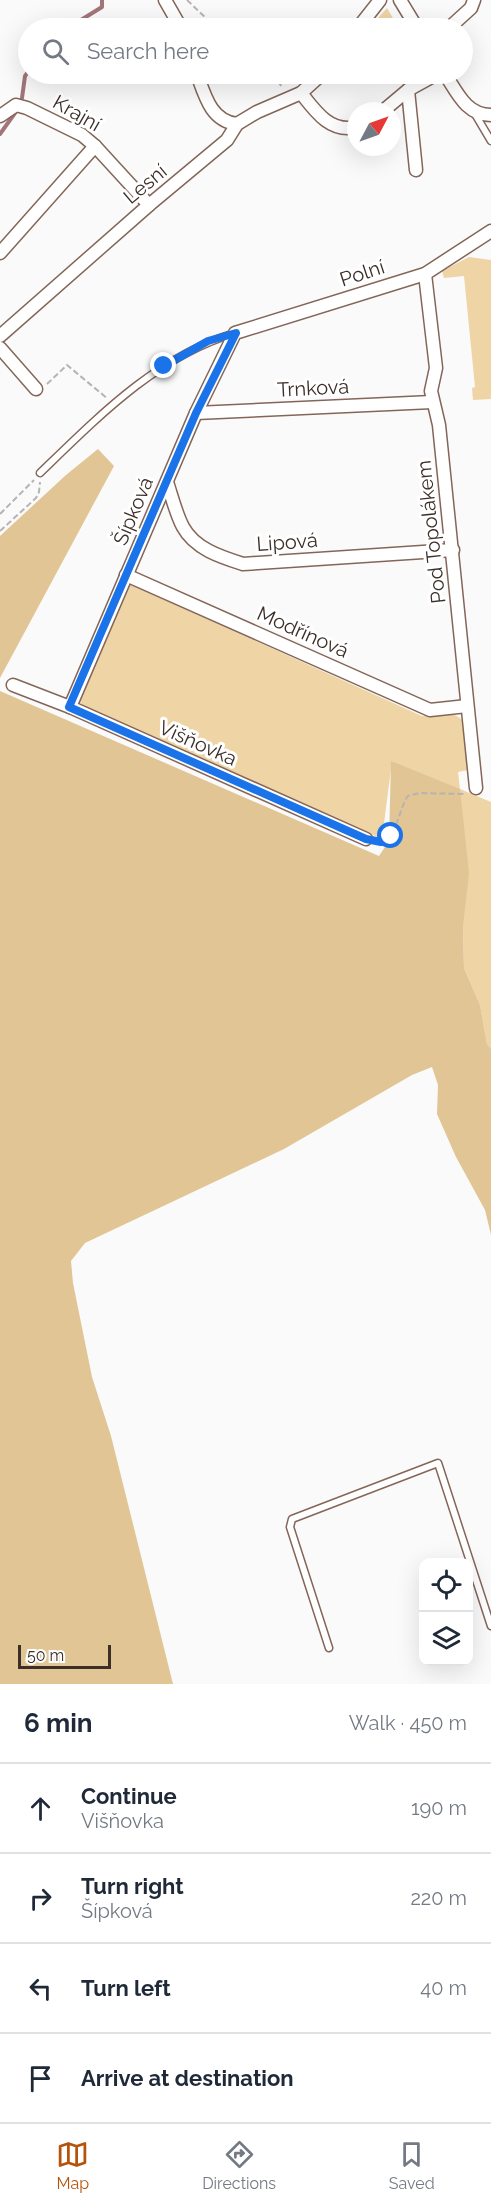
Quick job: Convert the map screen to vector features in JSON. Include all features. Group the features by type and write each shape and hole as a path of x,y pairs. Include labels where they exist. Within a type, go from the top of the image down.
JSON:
{"street":[{"path":"165,0 175,18"},
{"path":"366,18 380,0"},
{"path":"400,0 411,18"},
{"path":"460,18 471,8 474,0"},
{"path":"201,84 208,104 219,118 228,123 237,124"},
{"name":"Lesní","path":"0,336 227,140 237,124 295,95 309,84"},
{"path":"394,102 419,84"},
{"path":"452,84 466,105 475,113 491,115"},
{"path":"408,90 416,170"},
{"path":"295,95 324,121 337,126 347,127"},
{"name":"Krajní","path":"0,116 16,105 27,108 82,135 149,205"},
{"path":"0,253 95,146"},
{"name":"Polní","path":"236,333 425,274 491,231"},
{"name":"Pod Topolákem","path":"425,274 436,368 431,391 432,402 439,425 453,549 474,791"},
{"name":"Šípková","path":"69,707 196,413 236,333"},
{"path":"0,348 36,389"},
{"name":"Trnková","path":"196,413 432,402"},
{"name":"Lipová","path":"167,482 184,528 200,545 216,556 243,564 453,549"},
{"name":"Modřínová","path":"126,575 430,710 466,706"},
{"name":"Višňovka","path":"13,685 69,707 366,839"}],"lane":[{"path":"475,113 491,141"},
{"path":"40,473 115,405 172,360 208,341 236,333"},
{"path":"329,1647 290,1527 292,1519 438,1463 491,1626"}],"path":[{"path":"187,0 206,18"},
{"path":"283,84 295,95"},
{"path":"36,389 50,382 67,365 115,405"},
{"path":"0,514 40,473"},
{"path":"0,531 36,498 39,492 40,473"},
{"path":"366,839 381,842 391,836 399,812 408,796 418,793 474,791"}],"shaded area":[{"path":"387,8 393,18 378,18"},
{"path":"469,257 491,260 491,399 473,400 472,388 475,387 464,276 444,278 442,271"},
{"path":"98,449 114,466 0,678 0,536 66,475"},
{"path":"127,583 422,716 456,715 464,723 468,770 458,772 460,789 491,802 491,1049 487,1044 480,1005 464,968 463,926 392,761 382,839 82,705 79,700"},
{"path":"0,691 379,856 389,841 391,761 460,789 469,873 463,926 464,968 480,1005 487,1044 491,1049 491,1235 485,1210 456,1157 437,1114 438,1085 432,1067 412,1075 284,1149 85,1243 71,1261 73,1283 92,1377 111,1436 173,1684 0,1684"}],"waterway":[{"path":"84,18 102,7 102,0"},
{"path":"22,98 24,84"},
{"path":"0,134 15,113"}],"route":[{"path":"164,366 208,341 236,333 196,413 69,707 366,839 381,842 391,836"}]}
